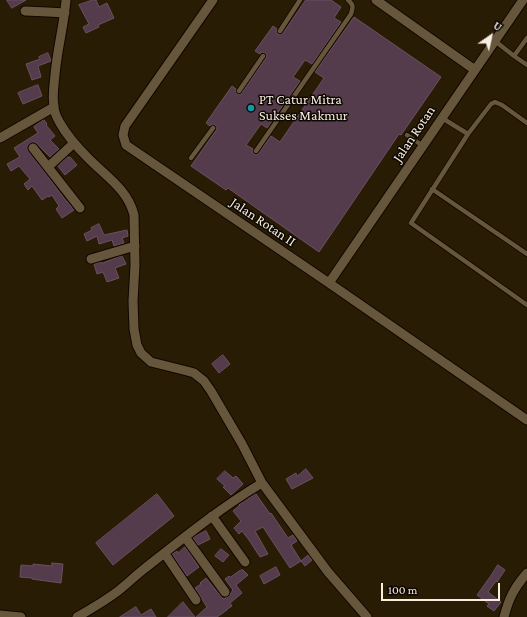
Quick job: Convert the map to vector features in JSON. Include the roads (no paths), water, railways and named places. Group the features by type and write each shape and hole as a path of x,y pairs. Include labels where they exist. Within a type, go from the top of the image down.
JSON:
{"street":[{"path":"66,0 56,67 54,107 61,125 67,134 88,158 122,191 129,200 132,208 134,215 135,246 134,329 136,341 141,353 151,362 194,373 204,381 242,444 262,483 328,572 367,617"},
{"name":"Jalan Rotan II","path":"213,0 125,126 123,135 126,145 527,420"},
{"path":"376,0 475,70"},
{"name":"Jalan Rotan","path":"329,283 523,0"},
{"path":"25,11 65,13"},
{"path":"0,138 54,107"},
{"path":"48,167 74,143"},
{"path":"33,148 80,208"},
{"path":"91,259 135,246"},
{"path":"77,617 119,591 143,570 212,516 262,483"},
{"path":"212,516 246,562"},
{"path":"185,537 225,592"},
{"path":"165,554 196,600"},
{"path":"504,617 509,598 527,573"},
{"path":"0,615 21,617"}],"lane":[{"path":"280,31 300,0"},
{"path":"256,151 351,14 353,6 348,0"},
{"path":"514,56 527,38"},
{"path":"495,41 527,65"},
{"path":"239,91 262,56"},
{"path":"527,123 495,102 491,104 468,134 411,223 527,305"},
{"path":"442,118 468,134"},
{"path":"191,158 213,128"},
{"path":"406,135 423,146"},
{"path":"432,188 527,254"}],"place":[{"name":"PT Catur Mitra Sukses Makmur","path":"251,108"}]}
